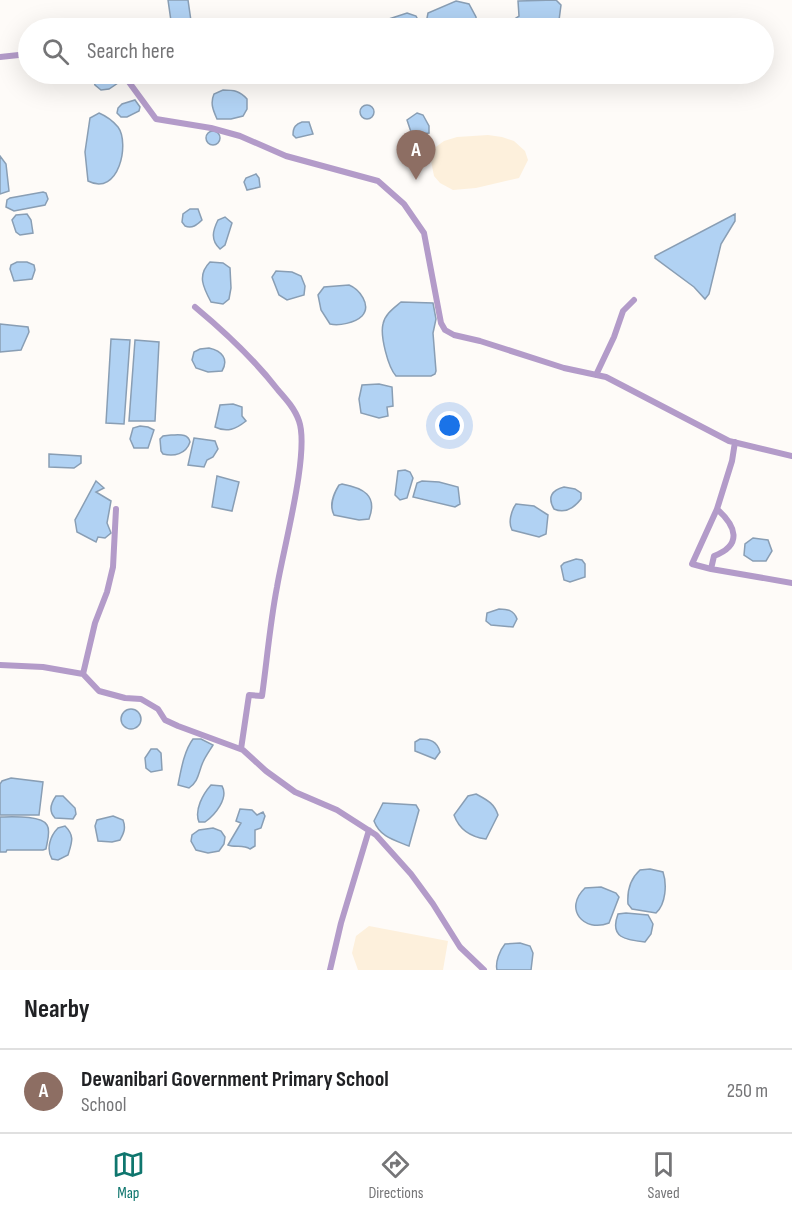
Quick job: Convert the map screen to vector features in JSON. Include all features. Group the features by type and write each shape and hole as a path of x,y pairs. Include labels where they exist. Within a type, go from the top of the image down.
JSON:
{"street":[{"path":"0,57 18,55"},
{"path":"130,84 156,119 211,128 240,136 286,156 378,181 404,204 424,233 441,323 445,330 454,335 606,377 735,442 792,456"},
{"path":"596,375 614,337 623,311 634,300"},
{"path":"195,307 226,333 270,379 299,421 302,442 296,487 276,588 262,696 249,695 241,749"},
{"path":"735,442 732,461 717,509 692,564 792,583"},
{"path":"83,674 95,623 107,592 113,567 116,509"},
{"path":"711,569 714,556 726,552 731,545 734,531 731,523 717,509"},
{"path":"0,666 43,667 83,674 99,691 125,698 141,699 158,709 165,720 241,749 295,792 337,810 376,835 411,874 460,947 484,970"},
{"path":"330,970 341,922 369,830"}],"shaded area":[{"path":"488,135 514,141 525,151 528,160 519,178 476,188 453,190 440,183 434,176 431,161 433,149 444,141 457,137"},
{"path":"369,926 448,941 443,970 358,970 352,953 356,936"}],"water":[{"path":"168,0 188,0 191,18 171,18"},
{"path":"556,0 561,5 559,18 516,18 519,16 518,1"},
{"path":"456,1 469,4 476,18 427,18 428,13"},
{"path":"407,13 417,18 392,18"},
{"path":"116,84 109,89 101,90 95,85"},
{"path":"223,90 242,94 247,99 247,109 243,116 217,119 212,100 214,94"},
{"path":"135,100 140,107 139,111 127,117 121,117 117,113 122,104"},
{"path":"367,105 372,107 374,112 372,117 367,119 362,117 360,112 362,107"},
{"path":"99,113 118,127 123,144 119,166 114,175 107,182 99,184 88,181 85,152 90,118"},
{"path":"417,113 423,115 429,126 429,133 412,135 407,120"},
{"path":"302,122 309,122 313,134 296,138 293,135 294,128"},
{"path":"213,131 218,133 220,138 218,143 213,145 208,143 206,138 208,133"},
{"path":"0,156 6,164 9,191 0,194"},
{"path":"256,174 260,187 247,190 244,182 246,178"},
{"path":"46,193 48,199 45,205 14,211 6,207 7,200 10,198"},
{"path":"190,209 198,209 202,220 190,227 185,226 182,222 183,214"},
{"path":"27,214 31,220 33,233 20,235 16,232 12,220 16,215"},
{"path":"735,214 735,221 721,244 709,294 705,299 694,287 655,258 655,256"},
{"path":"225,217 232,223 225,245 220,249 214,239 214,231 218,220"},
{"path":"17,262 34,265 32,279 14,281 10,269 11,265"},
{"path":"210,262 223,263 230,268 229,299 223,304 211,302 204,286 202,276"},
{"path":"276,271 292,272 301,276 305,286 304,295 287,300 279,295 272,277"},
{"path":"349,285 363,298 365,312 351,322 330,324 321,310 318,295 324,287"},
{"path":"401,302 433,303 436,319 433,333 436,371 431,376 396,376 390,366 382,329 388,314"},
{"path":"0,324 28,327 29,332 21,350 0,352"},
{"path":"111,339 130,340 124,424 106,423"},
{"path":"135,340 159,342 155,421 129,421"},
{"path":"209,348 218,351 223,356 225,363 222,371 208,372 196,368 192,360 194,352"},
{"path":"379,384 392,387 393,406 387,407 388,416 379,418 361,413 359,399 362,385"},
{"path":"233,404 242,407 242,416 246,421 231,429 224,430 215,427 220,405"},
{"path":"140,426 154,430 148,448 134,448 130,439 133,428"},
{"path":"171,435 185,436 190,442 179,454 163,454 160,439"},
{"path":"194,438 215,441 218,449 213,457 207,460 204,467 188,465"},
{"path":"49,454 81,456 81,463 74,468 49,467"},
{"path":"398,471 410,472 413,478 407,498 400,500 395,495"},
{"path":"217,476 239,482 232,511 212,507"},
{"path":"96,481 104,488 96,492 111,501 107,523 111,533 105,538 98,537 96,542 77,532 75,520"},
{"path":"439,482 458,487 460,504 455,507 413,497 417,483"},
{"path":"342,484 367,494 372,504 369,519 359,520 334,515 332,500 339,485"},
{"path":"564,487 581,493 581,499 569,509 562,511 554,509 551,501 552,495 556,490"},
{"path":"516,504 534,506 548,515 546,534 539,537 512,530 511,517"},
{"path":"753,538 768,540 772,551 766,561 753,561 744,555 745,544"},
{"path":"576,559 582,560 585,564 585,577 570,582 564,580 561,566"},
{"path":"499,609 514,614 517,619 513,627 491,625 486,621 487,613"},
{"path":"131,709 138,712 141,719 138,726 131,729 124,726 121,719 124,712"},
{"path":"193,739 201,739 213,745 204,760 197,780 189,788 178,785 185,755"},
{"path":"420,739 430,740 437,745 440,752 435,759 415,751 415,742"},
{"path":"151,749 157,749 161,753 162,770 151,772 146,768 145,758"},
{"path":"11,778 43,782 39,815 0,815 0,784"},
{"path":"211,785 222,786 224,796 217,811 205,822 199,822 198,807"},
{"path":"476,794 487,800 498,815 486,839 466,832 454,815 468,796"},
{"path":"56,796 63,796 75,808 76,814 73,819 55,818 51,807"},
{"path":"383,803 416,805 419,810 409,846 380,831 374,821"},
{"path":"240,809 252,810 257,815 263,812 265,816 261,828 255,830 255,846 250,849 228,845 241,823 236,821"},
{"path":"113,816 123,820 124,823 120,840 98,841 95,826 97,820"},
{"path":"0,817 25,817 44,822 49,830 46,849 0,852"},
{"path":"65,826 72,839 68,855 58,860 52,859 49,851 51,839 58,828"},
{"path":"213,828 221,831 225,837 224,844 219,851 208,853 196,850 191,841 192,835 199,830"},
{"path":"650,869 663,872 665,882 664,899 656,913 632,909 628,904 629,890 634,877 640,870"},
{"path":"601,887 616,893 619,897 609,923 592,925 579,917 576,904 585,888"},
{"path":"618,914 648,915 653,924 651,934 645,942 626,939 618,933 616,922"},
{"path":"520,943 530,946 533,953 531,970 497,970 498,956 505,944"}],"place":[{"name":"Dewanibari Government Primary School","path":"416,180"}]}
